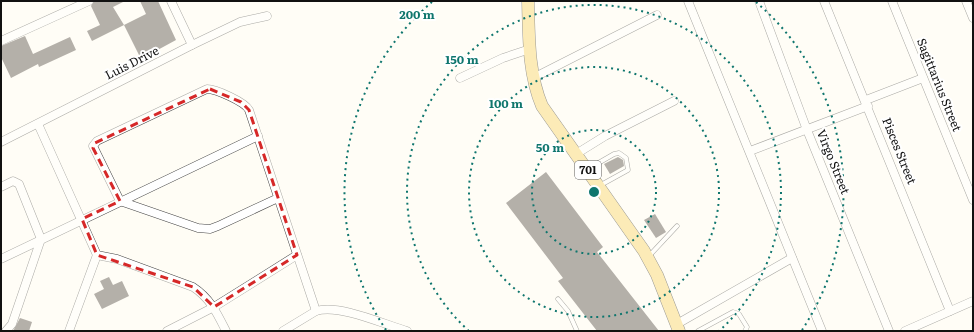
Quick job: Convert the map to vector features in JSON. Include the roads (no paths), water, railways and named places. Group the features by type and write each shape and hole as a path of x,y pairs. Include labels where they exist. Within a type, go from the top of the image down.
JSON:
{"main road":[{"name":"701","path":"528,1 533,78 542,106 625,222 648,258 657,275 678,328"}],"street":[{"path":"1,42 89,1"},
{"path":"171,1 192,45"},
{"path":"688,1 822,331"},
{"name":"Virgo Street","path":"759,1 807,130 889,331"},
{"name":"Pisces Street","path":"824,1 867,103 950,311"},
{"path":"966,1 973,18"},
{"name":"Sagittarius Street","path":"894,2 923,78 973,200"},
{"path":"533,78 657,15"},
{"name":"Luis Drive","path":"1,142 240,22 267,16"},
{"path":"460,78 503,58 530,49"},
{"path":"750,151 807,130 923,78"},
{"path":"278,198 218,226 204,229 120,201 93,148 94,144 210,89 245,104 249,110 258,136 316,311"},
{"path":"576,154 611,133 674,101"},
{"path":"38,124 97,254 70,331"},
{"path":"1,259 258,136"},
{"path":"1,187 13,181 19,184 41,240 12,324 6,331"},
{"path":"97,254 117,259 193,287 201,292 214,307 226,331"},
{"path":"167,331 214,307 298,255"},
{"path":"678,328 792,258"},
{"path":"905,331 973,301"},
{"path":"283,331 316,311 329,309 344,312 387,328 407,331"}],"lane":[{"path":"588,170 614,154 619,153 626,158 628,170 599,186"},
{"path":"648,258 677,226"},
{"path":"558,299 568,311 577,331"},
{"path":"698,331 733,312 739,314 747,327 745,331"}]}
